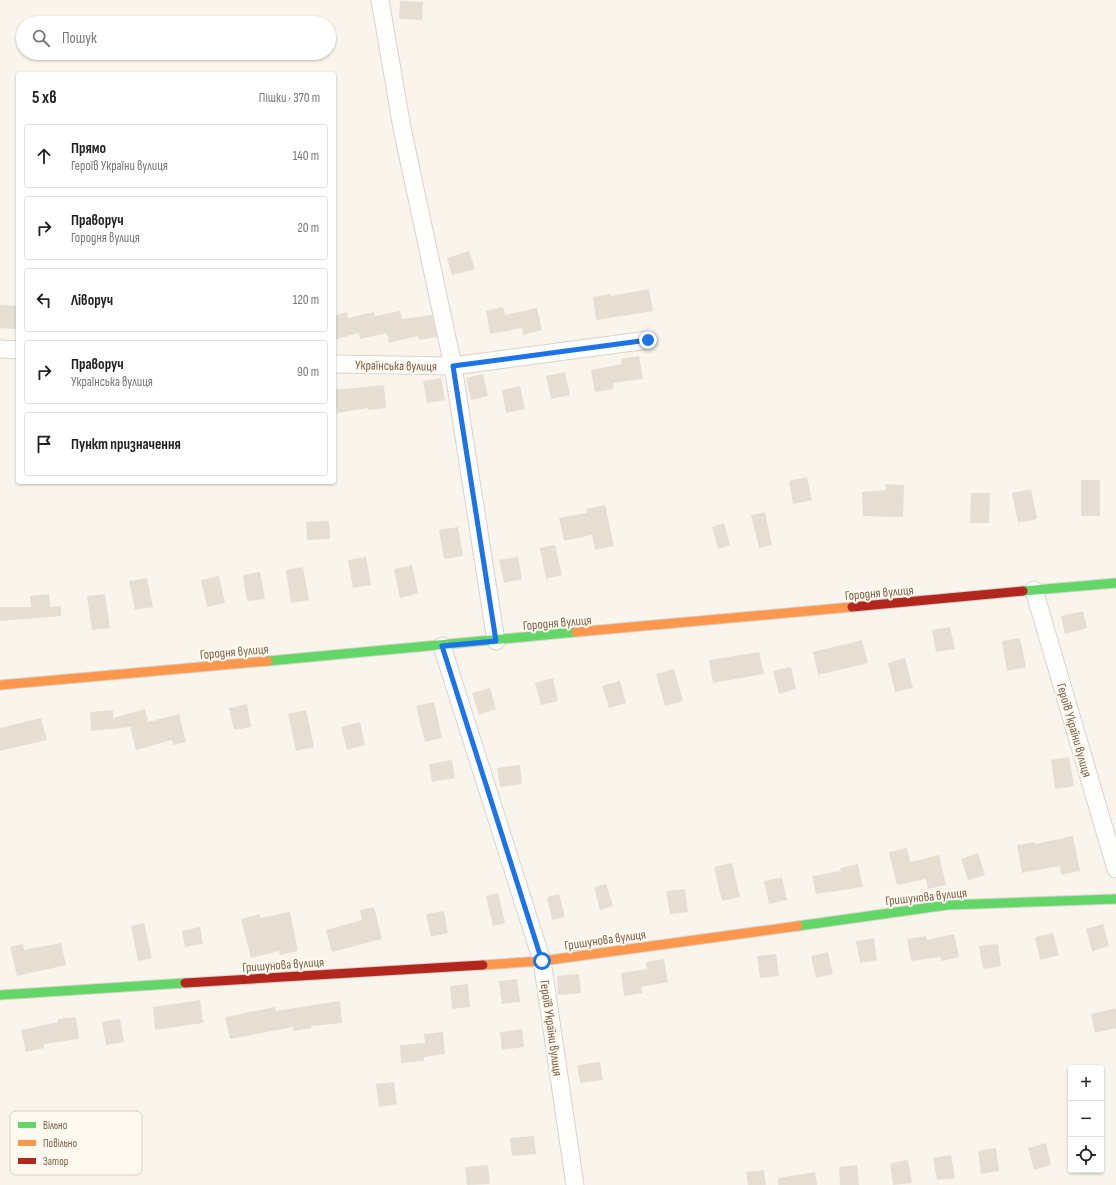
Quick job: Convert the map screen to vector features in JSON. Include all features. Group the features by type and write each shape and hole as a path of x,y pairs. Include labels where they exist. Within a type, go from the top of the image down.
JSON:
{"street":[{"path":"380,0 402,128 453,366 496,641"},
{"name":"Українська вулиця","path":"336,364 453,366 648,340"},
{"path":"0,349 16,350"},
{"name":"Городня вулиця","path":"0,685 442,646 1116,583"},
{"name":"Героїв України вулиця","path":"1034,590 1116,869"},
{"name":"Героїв України вулиця","path":"442,646 542,961 575,1185"},
{"name":"Гришунова вулиця","path":"0,995 542,961 947,905 1116,899"}],"building":[{"path":"400,1 423,2 422,20 399,19"},
{"path":"469,251 475,269 452,275 447,258"},
{"path":"649,289 653,311 596,320 593,297 611,294 611,296"},
{"path":"0,305 16,306 16,329 0,328"},
{"path":"503,307 505,315 537,308 542,330 523,335 522,328 490,334 486,311"},
{"path":"400,311 402,319 432,315 437,337 419,340 418,336 389,343 387,333 360,339 359,333 336,339 336,315 347,312 348,318 374,312 375,316"},
{"path":"639,356 643,379 613,383 614,389 595,392 591,370 622,364 621,359"},
{"path":"565,372 570,395 551,399 546,376"},
{"path":"483,374 488,396 471,400 466,378"},
{"path":"441,378 445,400 427,403 423,381"},
{"path":"384,385 386,408 368,410 368,408 337,413 336,390"},
{"path":"520,386 525,409 506,413 502,390"},
{"path":"807,477 812,500 793,504 789,481"},
{"path":"1081,480 1100,480 1100,516 1081,516"},
{"path":"886,484 904,485 903,517 863,516 862,492 885,490"},
{"path":"1031,489 1037,519 1018,523 1012,493"},
{"path":"971,493 990,493 989,523 970,523"},
{"path":"605,505 614,546 595,550 592,535 564,541 559,518 587,513 586,509"},
{"path":"765,512 772,545 759,548 751,515"},
{"path":"329,521 330,539 307,540 306,522"},
{"path":"724,523 730,545 718,549 712,527"},
{"path":"458,527 463,556 444,559 439,530"},
{"path":"555,545 562,575 546,579 540,548"},
{"path":"366,557 371,585 353,588 348,560"},
{"path":"518,557 522,579 504,583 499,560"},
{"path":"412,565 418,593 400,598 394,569"},
{"path":"303,567 309,600 291,603 286,570"},
{"path":"260,572 265,599 247,601 243,575"},
{"path":"219,576 225,603 207,607 201,580"},
{"path":"147,578 153,607 135,610 129,581"},
{"path":"49,594 50,607 61,606 61,616 0,621 0,607 31,607 30,596"},
{"path":"105,594 110,628 92,630 87,596"},
{"path":"1083,611 1087,628 1065,634 1061,616"},
{"path":"950,627 955,649 936,652 932,630"},
{"path":"1020,638 1026,667 1007,671 1002,641"},
{"path":"862,640 868,663 818,675 813,652"},
{"path":"759,652 764,674 713,683 709,660"},
{"path":"905,658 913,688 895,692 888,663"},
{"path":"791,667 796,689 779,694 773,671"},
{"path":"674,669 683,701 665,706 656,674"},
{"path":"553,678 558,701 541,705 535,683"},
{"path":"620,681 626,703 609,708 602,686"},
{"path":"490,688 496,709 479,715 472,693"},
{"path":"434,702 442,738 425,742 416,706"},
{"path":"247,704 251,727 234,730 229,708"},
{"path":"145,709 148,722 179,714 186,742 173,745 172,740 136,750 130,727 91,731 90,712 113,710 113,718"},
{"path":"306,710 314,747 296,751 288,714"},
{"path":"41,718 47,740 0,751 0,728"},
{"path":"360,722 365,745 347,750 341,727"},
{"path":"1069,757 1074,786 1055,789 1051,760"},
{"path":"452,760 455,778 432,782 429,764"},
{"path":"520,765 522,784 500,787 497,768"},
{"path":"1073,836 1080,871 1061,875 1060,866 1022,873 1017,845 1035,842 1035,844"},
{"path":"907,848 910,862 939,855 946,885 928,889 926,879 897,885 889,852"},
{"path":"978,853 985,875 968,880 961,859"},
{"path":"732,863 740,897 722,901 714,867"},
{"path":"858,864 863,887 816,894 812,876 841,871 840,868"},
{"path":"782,877 787,900 769,904 764,881"},
{"path":"606,884 613,906 600,910 594,887"},
{"path":"685,889 688,912 670,914 666,891"},
{"path":"498,893 505,923 493,926 486,896"},
{"path":"559,894 565,917 552,920 547,897"},
{"path":"374,907 382,939 332,952 326,930 362,920 360,910"},
{"path":"444,911 448,933 431,937 426,914"},
{"path":"290,912 298,951 280,955 279,951 251,958 241,919 260,914 260,918"},
{"path":"144,923 152,958 138,961 131,926"},
{"path":"1103,924 1109,946 1092,951 1086,929"},
{"path":"200,927 203,944 185,947 182,931"},
{"path":"1053,933 1059,955 1040,960 1035,937"},
{"path":"954,934 959,957 941,961 940,957 911,961 907,939 926,936 927,940"},
{"path":"874,938 877,960 860,963 856,941"},
{"path":"61,943 66,965 17,976 10,947 23,944 24,950"},
{"path":"998,944 1001,966 983,969 979,946"},
{"path":"828,952 833,974 816,978 811,956"},
{"path":"776,954 779,976 760,978 757,956"},
{"path":"664,959 668,982 641,987 642,993 624,996 621,973 647,969 646,962"},
{"path":"579,974 581,993 558,995 557,976"},
{"path":"517,979 520,1002 502,1004 499,981"},
{"path":"468,984 470,1007 452,1009 450,986"},
{"path":"200,1000 203,1023 155,1030 153,1007"},
{"path":"340,1001 342,1023 311,1026 311,1028 293,1031 293,1027 230,1039 225,1017 275,1007 276,1011"},
{"path":"1116,1008 1116,1028 1095,1033 1091,1014"},
{"path":"76,1017 79,1039 44,1044 44,1048 26,1052 21,1030 58,1022 58,1019"},
{"path":"120,1019 124,1042 106,1045 102,1022"},
{"path":"522,1029 524,1047 502,1050 500,1032"},
{"path":"443,1032 445,1054 424,1057 424,1061 401,1063 400,1045 425,1043 424,1034"},
{"path":"600,1062 603,1080 580,1083 577,1065"},
{"path":"394,1082 397,1104 379,1107 376,1084"},
{"path":"534,1136 536,1154 512,1156 510,1138"},
{"path":"1046,1143 1051,1165 1034,1170 1028,1148"},
{"path":"996,1148 999,1171 981,1174 978,1151"},
{"path":"951,1155 955,1178 937,1180 933,1158"},
{"path":"908,1160 912,1183 893,1185 890,1163"},
{"path":"488,1165 490,1184 467,1185 465,1167"},
{"path":"857,1165 859,1185 840,1185 839,1167"},
{"path":"764,1170 766,1185 748,1185 746,1172"},
{"path":"815,1172 817,1185 778,1185 778,1178"}],"traffic: fast":[{"path":"1023,591 1116,583"},
{"path":"268,661 576,632"},
{"path":"798,926 947,905 1116,899"},
{"path":"0,995 185,983"}],"traffic: slow":[{"path":"576,632 852,607"},
{"path":"0,685 268,661"},
{"path":"483,965 542,961 798,926"}],"traffic: jam":[{"path":"852,607 1023,591"},
{"path":"185,983 483,965"}],"route":[{"path":"542,961 442,646 496,641 453,366 648,340"}]}
